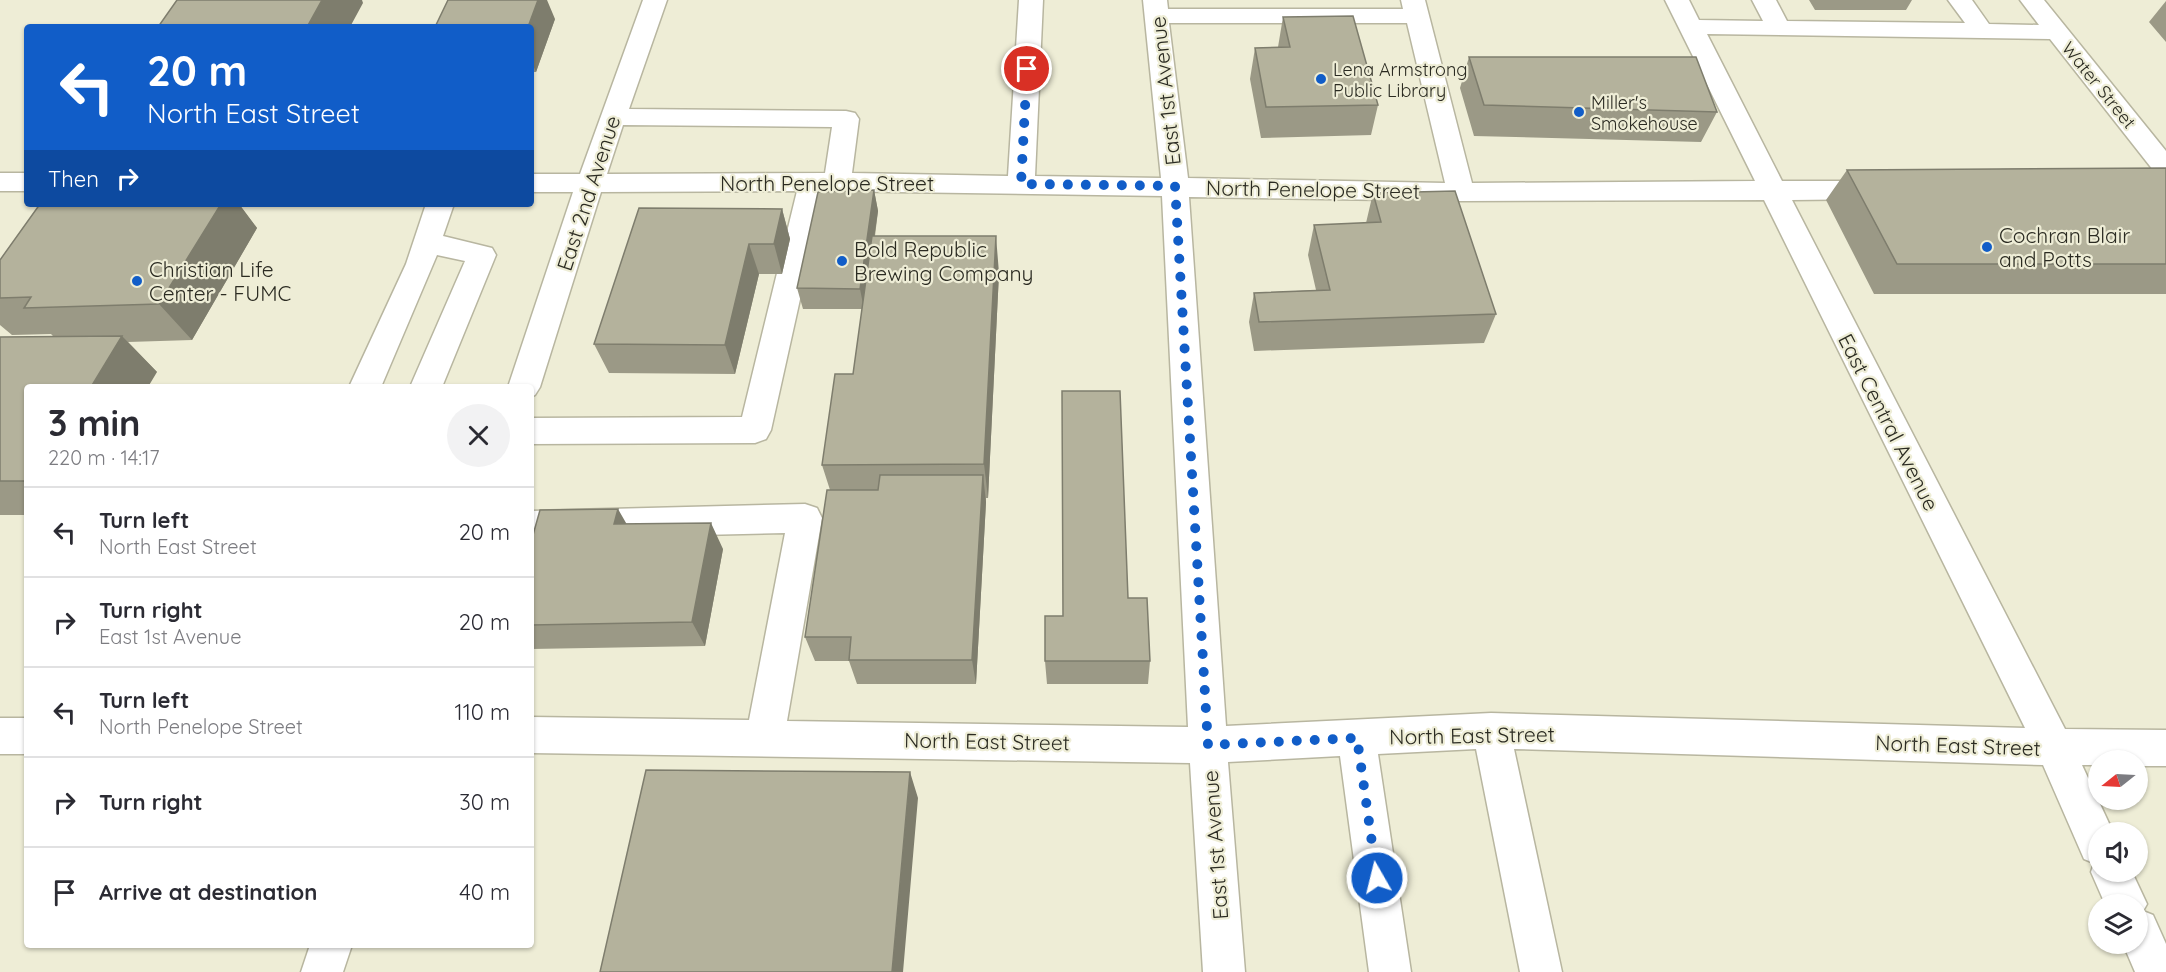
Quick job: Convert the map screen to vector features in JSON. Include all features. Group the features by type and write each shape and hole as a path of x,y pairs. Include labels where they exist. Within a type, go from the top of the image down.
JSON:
{"street":[{"name":"East 2nd Avenue","path":"525,384 590,183 655,0"},
{"path":"1021,184 1031,0"},
{"path":"1764,0 1779,28"},
{"path":"1960,0 1982,31"},
{"name":"Water Street","path":"2032,0 2057,32 2162,183"},
{"path":"1156,8 1415,8 1461,192"},
{"name":"East 1st Avenue","path":"1156,8 1175,186 1208,745 1224,972"},
{"path":"1683,14 1779,28 2057,32"},
{"name":"East Central Avenue","path":"1683,14 2054,747 2088,823"},
{"path":"534,431 755,430 825,182 846,119 613,117"},
{"path":"0,182 24,182"},
{"name":"North Penelope Street","path":"534,183 825,182 1461,192 1903,190"},
{"path":"366,384 420,264 439,207"},
{"path":"426,242 482,255 427,384"},
{"path":"534,525 805,518 765,737"},
{"path":"1491,731 1541,972"},
{"name":"North East Street","path":"534,735 1208,745 1491,731 2054,747 2166,748"},
{"path":"0,736 24,736"},
{"path":"1357,738 1390,972"},
{"path":"322,972 330,948"},
{"path":"2148,952 2157,972"}],"building":[{"path":"177,0 322,0 309,24 160,24"},
{"path":"448,0 538,0 529,24 436,24"},
{"path":"1353,16 1378,105 1266,107 1255,48 1290,47 1283,17"},
{"path":"1469,57 1696,57 1717,112 1484,105"},
{"path":"2166,168 2166,264 1897,264 1847,170"},
{"name":"Bold Republic Brewing Company","path":"874,190 860,289 797,288 818,192"},
{"path":"1455,191 1496,314 1259,322 1254,293 1330,290 1314,225 1381,222 1373,193"},
{"path":"38,207 219,207 159,304 24,308 31,297 0,298 0,260"},
{"path":"639,208 782,209 774,244 749,244 725,345 594,344"},
{"path":"872,236 996,236 984,464 822,465 835,374 853,374"},
{"path":"122,336 93,384 24,384 24,481 0,481 0,337"},
{"path":"1062,391 1120,391 1128,598 1147,598 1150,661 1045,661 1045,616 1063,616"},
{"path":"880,475 983,475 972,660 849,660 851,637 805,637 827,490 878,490"},
{"path":"618,509 614,524 711,523 692,622 534,625 534,531 540,510"},
{"path":"646,770 910,772 892,972 600,972"}],"place":[{"name":"Lena Armstrong Public Library","path":"1321,79"},
{"name":"Miller's Smokehouse","path":"1579,112"},
{"name":"Cochran Blair and Potts","path":"1987,247"},
{"name":"Bold Republic Brewing Company","path":"842,261"},
{"name":"Christian Life Center - FUMC","path":"137,281"}],"route":[{"path":"1027,69 1021,184 1175,186 1208,745 1357,738 1377,878"}]}
